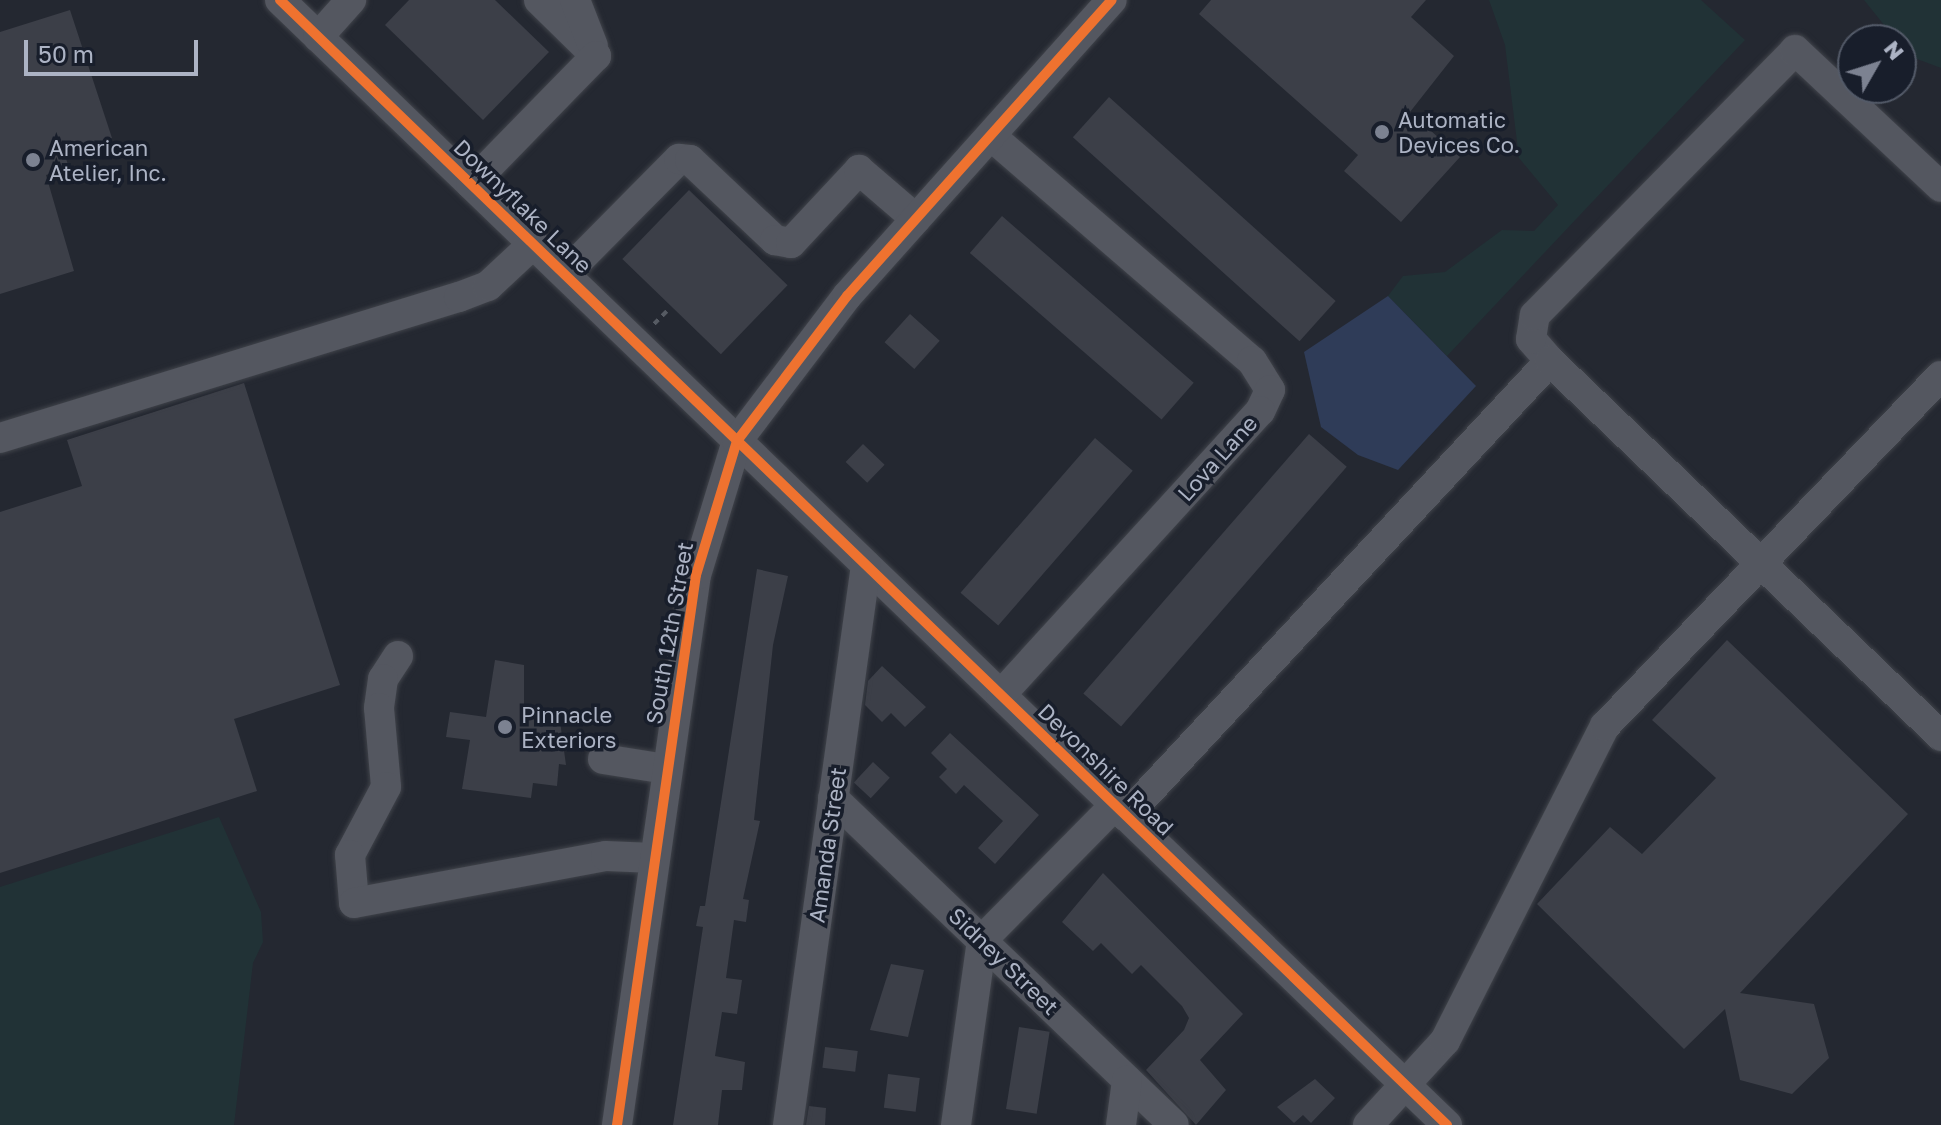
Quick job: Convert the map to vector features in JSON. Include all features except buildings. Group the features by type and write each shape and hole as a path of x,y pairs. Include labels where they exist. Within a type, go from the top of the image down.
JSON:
{"street":[{"name":"Downyflake Lane","path":"280,0 737,441"},
{"path":"539,0 596,56"},
{"path":"575,0 596,56"},
{"name":"South 12th Street","path":"617,1125 696,575 737,441 790,367 916,219 1112,0"},
{"path":"318,37 352,1"},
{"path":"1941,187 1795,50 1535,315 1531,339 1550,361 1941,736"},
{"path":"471,184 596,56"},
{"name":"Lova Lane","path":"991,136 1252,361 1270,390 1260,411 1001,695"},
{"path":"565,274 679,159 690,160 775,240 791,243 859,170 916,219"},
{"path":"0,438 459,297 488,286 533,244"},
{"path":"956,1125 982,940 1120,810 1550,361"},
{"path":"1368,1125 1445,1041 1605,726 1941,376"},
{"name":"Devonshire Road","path":"737,441 1447,1125"},
{"name":"Amanda Street","path":"788,1125 866,565"},
{"path":"398,656 383,679 379,708 386,787 350,855 354,903 606,856 654,858"},
{"path":"603,759 666,769"},
{"name":"Sidney Street","path":"833,798 1174,1125"},
{"path":"1121,1125 1127,1080"}],"path":[{"path":"654,324 667,311"}],"shaded area":[{"path":"1489,0 1701,0 1745,40 1447,356 1388,296 1403,276 1445,272 1502,230 1534,231 1558,205 1519,158 1505,45"},
{"path":"1864,0 1941,0 1941,68 1917,59 1917,24 1883,24"},
{"path":"219,817 261,912 263,942 253,963 234,1125 0,1125 0,887"}],"water":[{"path":"1388,296 1476,386 1398,470 1358,455 1321,427 1304,352"}],"cycle path":[{"path":"280,0 1447,1125"},
{"path":"617,1125 696,575 737,441 847,296 1112,0"}],"place":[{"name":"Automatic Devices Co.","path":"1382,132"},
{"name":"American Atelier, Inc.","path":"33,160"},
{"name":"Pinnacle Exteriors","path":"505,727"}]}
